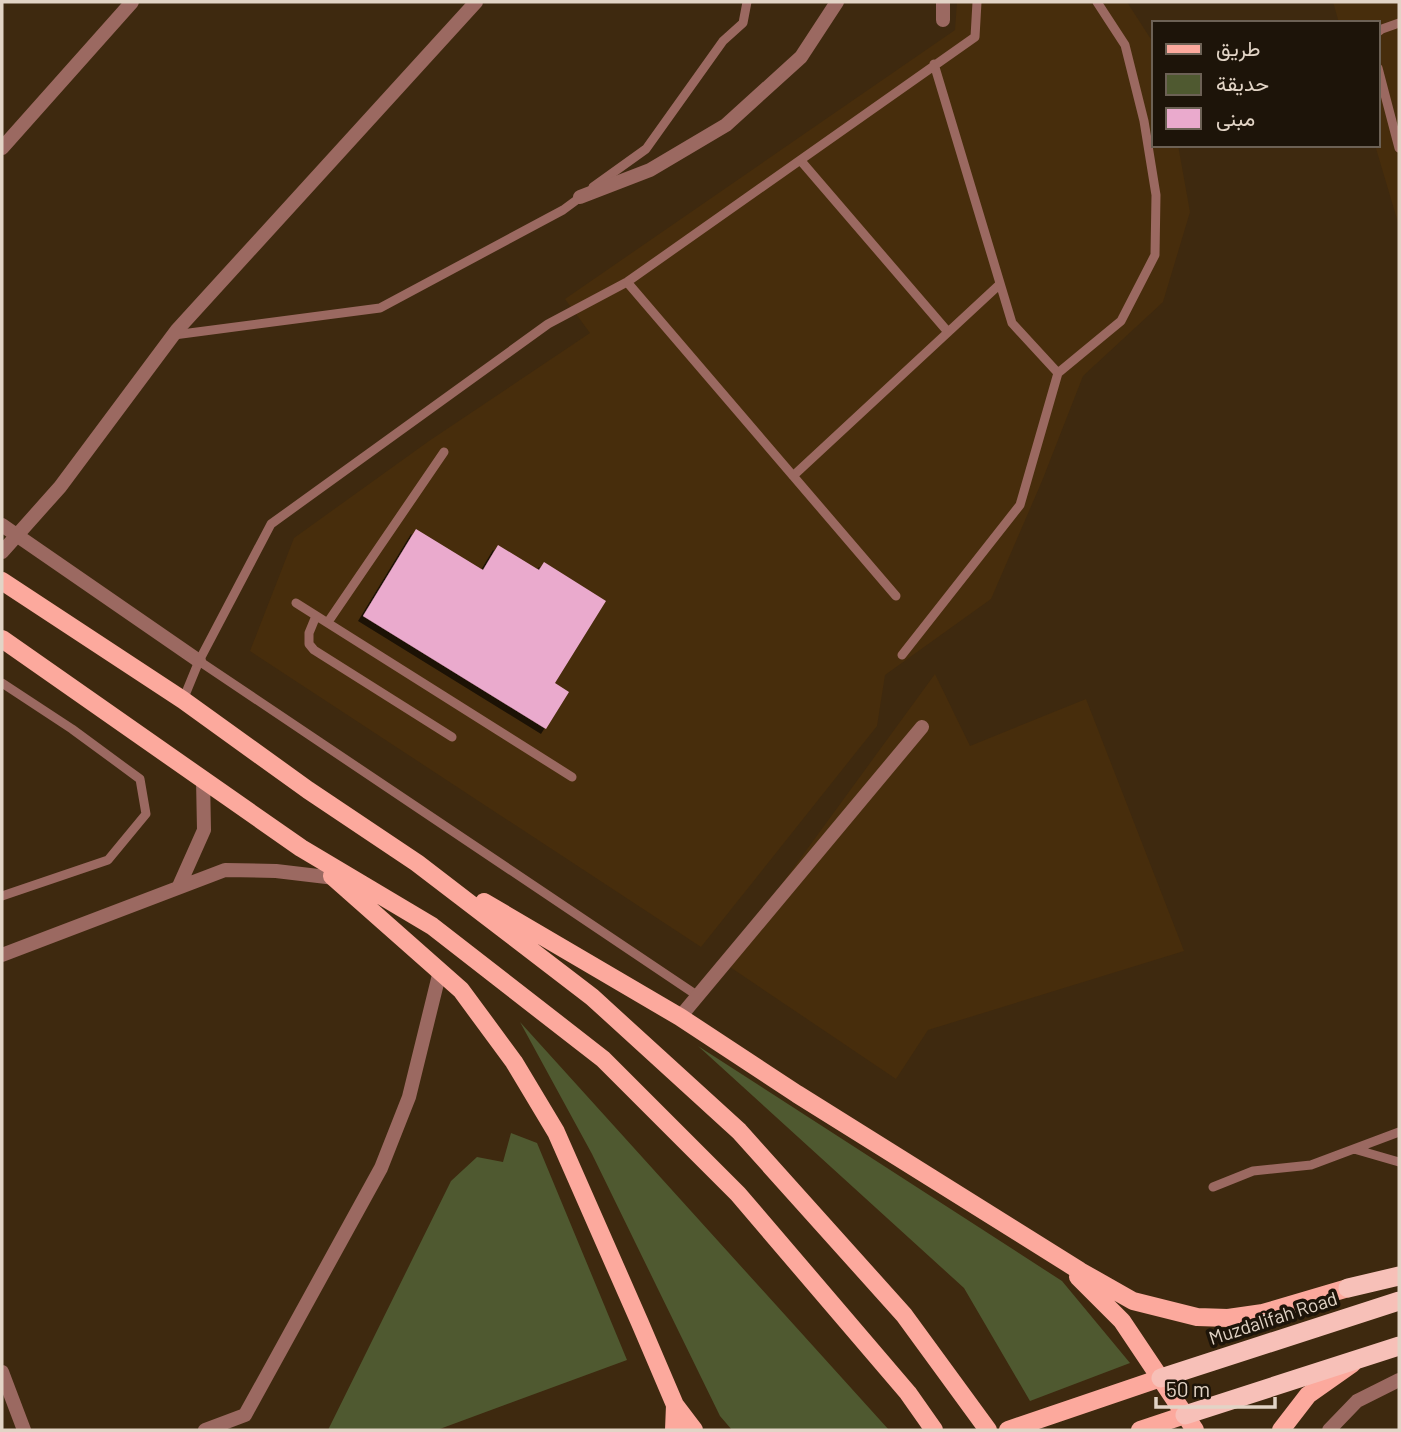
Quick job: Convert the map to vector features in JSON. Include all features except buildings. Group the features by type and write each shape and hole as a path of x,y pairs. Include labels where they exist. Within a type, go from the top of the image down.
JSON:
{"highway":[{"path":"1349,1288 1399,1276"},
{"name":"Muzdalifah Road","path":"1161,1378 1399,1301"},
{"path":"1190,1423 1399,1346"},
{"path":"1360,1359 1399,1352"}],"main road":[{"path":"2,581 183,700 308,790 418,863 680,1017 797,1094 1133,1301 1197,1318 1228,1318 1263,1313 1349,1288"},
{"path":"2,639 301,848 432,926 603,1059 738,1194 908,1393 934,1430"},
{"path":"301,848 461,990 514,1062 556,1132 675,1405 694,1430"},
{"path":"418,863 592,998 739,1131 904,1315 988,1430"},
{"path":"1058,1257 1122,1321 1190,1423 1140,1430"},
{"path":"1281,1430 1308,1395 1360,1359"},
{"path":"1008,1430 1161,1378"},
{"path":"674,1430 675,1405"}],"street":[{"path":"2,148 131,2"},
{"path":"2,552 60,487 174,335 476,2"},
{"path":"580,197 650,170 726,125 801,57 837,2"},
{"path":"943,2 943,20"},
{"path":"2,525 199,661"},
{"path":"680,1017 922,727"},
{"path":"179,886 204,830 203,779"},
{"path":"2,955 225,870 276,871 335,878"},
{"path":"205,1430 245,1415 381,1168 409,1097 427,1015 440,971"},
{"path":"1349,1288 1399,1270"},
{"path":"2,1372 24,1430"},
{"path":"1329,1430 1357,1401 1399,1380"}],"lane":[{"path":"174,335 380,308 562,210 646,149 723,41 743,23 747,2"},
{"path":"183,700 199,661 271,524 548,324 627,282 975,37 978,2"},
{"path":"902,655 1020,505 1058,373 1121,321 1155,255 1156,195 1144,121 1125,45 1097,2"},
{"path":"1380,30 1399,23"},
{"path":"934,64 1012,323 1058,373"},
{"path":"1380,76 1399,148"},
{"path":"801,162 948,332"},
{"path":"627,282 896,596"},
{"path":"793,476 1000,284"},
{"path":"328,622 444,452"},
{"path":"296,603 572,776"},
{"path":"316,616 309,633 309,644 314,650 452,737"},
{"path":"199,661 698,996"},
{"path":"2,683 72,729 140,779 146,814 108,860 2,896"},
{"path":"1213,1187 1253,1171 1311,1165 1399,1132"},
{"path":"1354,1149 1399,1162"}],"shaded area":[{"path":"957,2 1127,2 1152,41 1152,147 1178,147 1190,212 1163,302 1083,376 1042,481 991,599 885,675 877,726 701,947 250,651 294,538 429,441 590,333 565,299 955,30"},
{"path":"1333,2 1399,2 1399,226 1376,147 1380,147 1380,21 1338,21"},
{"path":"935,674 970,746 1086,699 1184,951 928,1030 896,1079 724,963"}],"green space":[{"path":"520,1022 889,1430 732,1430 720,1416 592,1154"},
{"path":"698,1046 1062,1281 1130,1363 1030,1401 964,1288"},
{"path":"511,1133 537,1143 627,1360 437,1430 328,1430 451,1181 477,1157 503,1162"}]}
